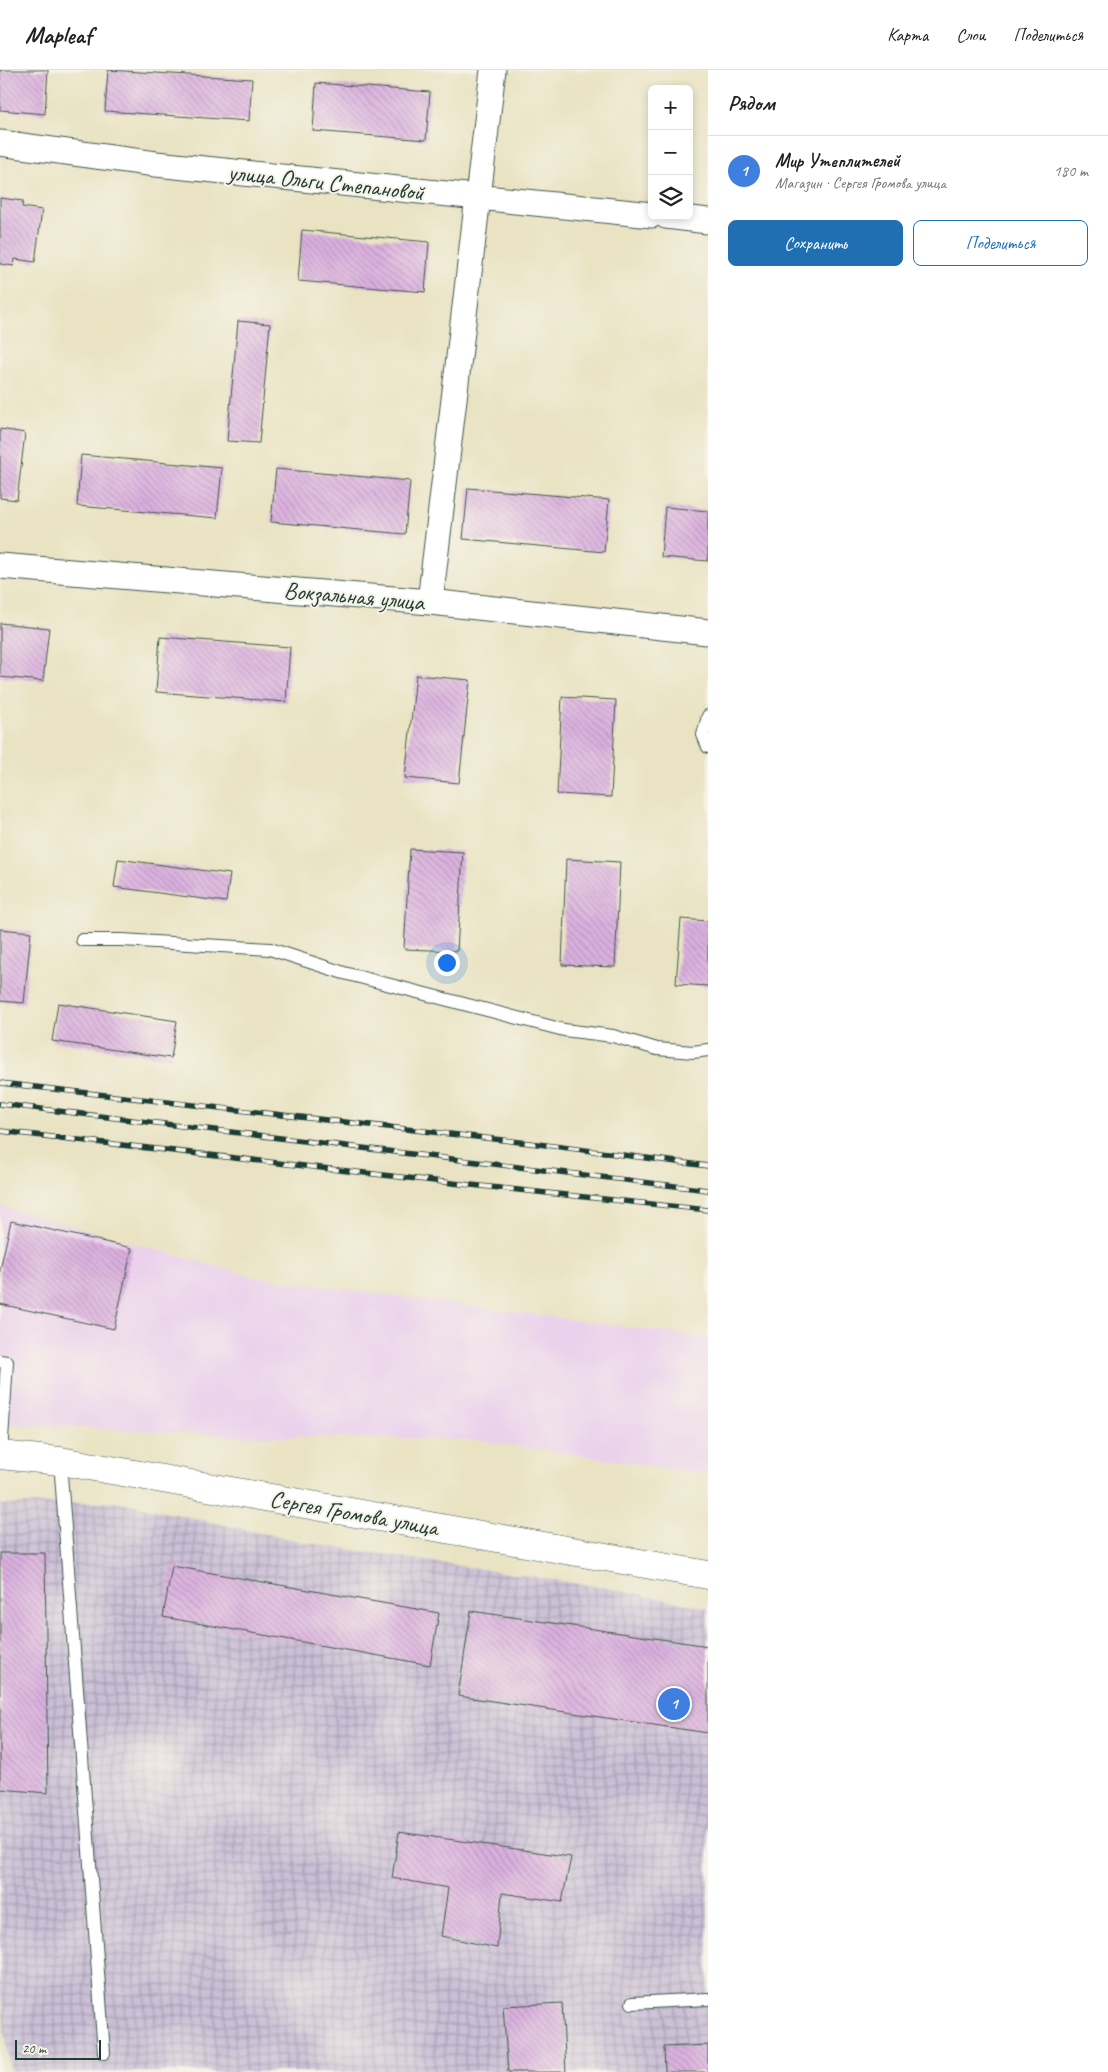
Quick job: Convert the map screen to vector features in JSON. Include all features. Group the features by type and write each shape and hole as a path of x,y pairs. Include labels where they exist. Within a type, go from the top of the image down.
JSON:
{"street":[{"path":"430,602 494,70"},
{"name":"улица Ольги Степановой","path":"0,143 156,164 648,215"},
{"path":"693,219 708,220"},
{"name":"Вокзальная улица","path":"0,566 430,602 708,632"},
{"name":"Сергея Громова улица","path":"1,1455 60,1461 708,1575"}],"lane":[{"path":"708,716 703,735 708,747"},
{"path":"82,940 122,940 270,949 344,973 564,1030 613,1036 657,1049 693,1052 708,1050"},
{"path":"0,1361 7,1362 1,1455"},
{"path":"60,1461 104,2053"},
{"path":"632,2004 708,1999"}],"shaded area":[{"path":"0,1206 254,1277 708,1338 708,1474 478,1440 243,1436 0,1423"},
{"path":"120,1502 307,1543 607,1588 708,1608 708,2072 10,2072 0,1990 0,1505"}],"building":[{"path":"0,70 48,70 45,114 0,110"},
{"path":"108,70 252,79 249,121 105,111"},
{"path":"316,83 430,92 426,140 313,131"},
{"path":"0,198 23,201 22,207 42,210 35,262 15,259 14,266 0,264"},
{"path":"302,230 429,242 425,292 298,281"},
{"path":"238,321 270,324 259,443 227,441"},
{"path":"0,429 25,433 17,500 0,498"},
{"path":"81,455 222,468 217,518 77,506"},
{"path":"276,469 410,481 405,534 271,522"},
{"path":"468,488 609,500 604,552 463,539"},
{"path":"665,507 708,511 708,561 661,557"},
{"path":"0,623 49,628 43,681 0,677"},
{"path":"160,637 290,647 286,702 156,692"},
{"path":"416,675 470,680 459,783 405,778"},
{"path":"562,697 616,700 611,797 557,794"},
{"path":"410,849 463,852 457,951 404,949"},
{"path":"118,859 230,874 226,902 114,887"},
{"path":"566,859 620,862 615,967 562,965"},
{"path":"681,919 708,921 708,986 676,984"},
{"path":"0,929 31,932 24,1003 0,1001"},
{"path":"58,1003 177,1021 171,1058 52,1041"},
{"path":"11,1221 132,1248 114,1329 0,1304 0,1270"},
{"path":"0,1553 45,1553 48,1793 0,1789"},
{"path":"172,1566 439,1613 430,1665 163,1617"},
{"path":"471,1611 708,1646 708,1733 458,1696"},
{"path":"399,1832 571,1857 562,1902 502,1893 497,1948 441,1936 448,1888 392,1878"},
{"path":"562,2003 566,2072 508,2072 503,2006"},
{"path":"708,2045 708,2072 665,2072 664,2047"}],"railway":[{"path":"0,1083 538,1144 708,1166"},
{"path":"0,1104 708,1190"},
{"path":"0,1131 452,1183 708,1210"}],"place":[{"name":"Мир Утеплителей","path":"674,1704"}]}
